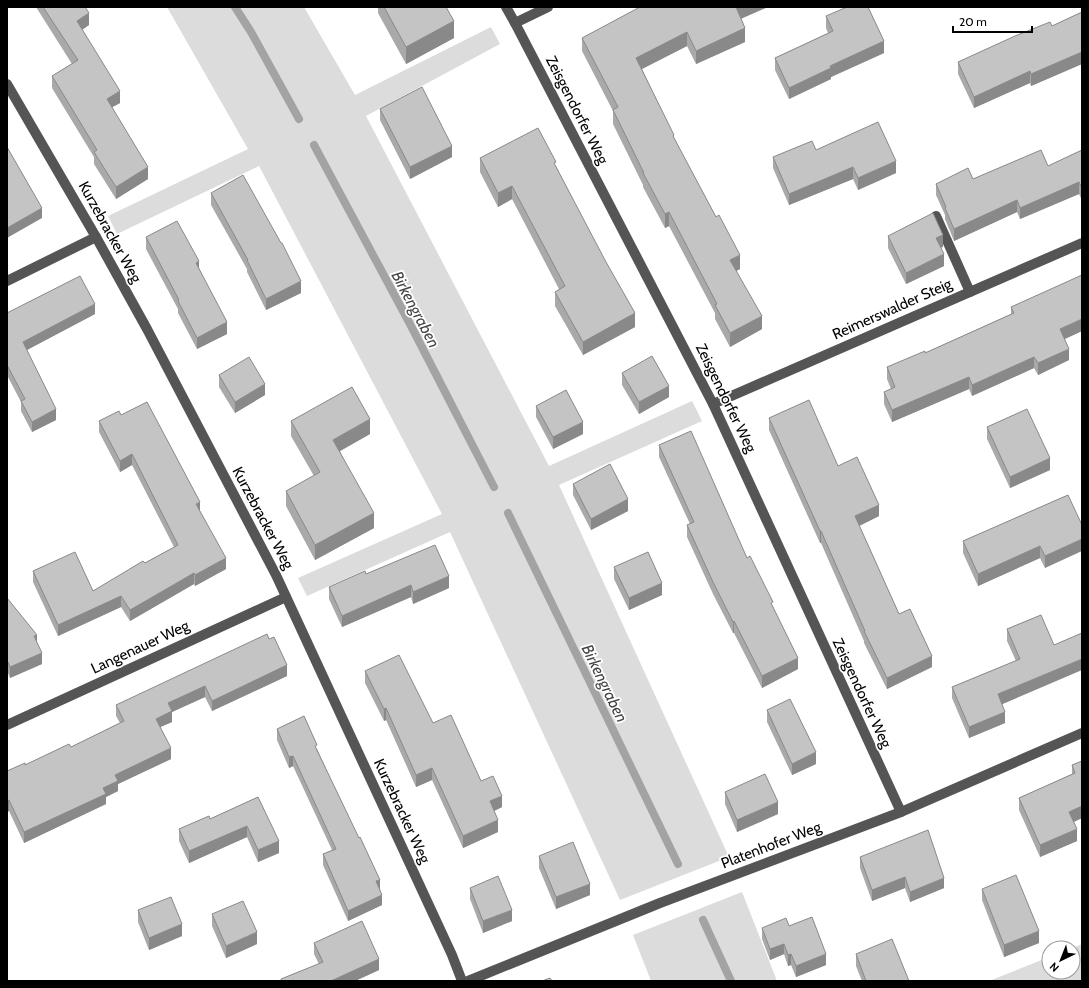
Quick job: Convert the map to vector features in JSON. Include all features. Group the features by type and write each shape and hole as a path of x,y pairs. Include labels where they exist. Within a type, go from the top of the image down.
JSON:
{"street":[{"name":"Zeisgendorfer Weg","path":"506,7 713,404 901,812"},
{"path":"515,23 548,7"},
{"name":"Kurzebracker Weg","path":"7,84 96,236 147,329 276,575 452,955 462,981"},
{"path":"936,216 970,292"},
{"path":"7,281 96,236"},
{"name":"Reimerswalder Steig","path":"713,404 1082,243"},
{"name":"Langenauer Weg","path":"7,725 286,597"},
{"name":"Platenhofer Weg","path":"468,981 654,906 901,812 1082,733"}],"shaded area":[{"path":"167,7 304,7 355,95 491,27 500,44 366,116 549,466 692,401 702,421 559,485 729,857 620,900 450,532 307,596 298,578 442,514 259,166 117,234 108,216 248,149"},
{"path":"742,892 777,981 651,981 633,935"},
{"path":"1081,944 1082,981 989,981 1041,960 1041,980 1081,980"}],"building":[{"path":"43,7 85,7 89,13 77,21 120,91 107,99 148,167 116,187 94,152 97,150 52,76 78,60"},
{"path":"384,7 446,7 454,21 406,47"},
{"path":"640,7 736,7 745,28 696,51 687,32 636,58 674,135 673,136 716,217 719,215 740,255 730,260 762,316 730,333 715,305 717,304 669,212 665,214 643,173 613,110 618,107 582,38"},
{"path":"847,7 868,7 884,41 830,66 831,68 789,88 775,58 833,31 826,16"},
{"path":"1082,12 1082,52 1031,74 1030,71 974,97 958,62 1015,36 1050,22 1052,26"},
{"path":"422,87 452,146 410,167 380,109"},
{"path":"878,122 896,161 858,178 853,167 789,194 773,157 812,141 816,150"},
{"path":"538,128 556,162 554,163 606,262 635,313 583,342 555,292 565,286 512,186 498,193 480,158"},
{"path":"7,147 42,208 7,228"},
{"path":"1041,150 1048,166 1082,150 1082,188 1079,182 1020,208 1017,200 954,229 936,184 968,168 973,179"},
{"path":"243,175 282,243 301,281 266,299 248,260 211,193"},
{"path":"933,213 943,235 936,238 944,254 906,273 888,236"},
{"path":"177,221 199,261 196,263 227,322 197,338 146,237"},
{"path":"1082,275 1082,319 1060,329 1069,349 1038,363 1034,357 972,385 969,377 892,410 884,392 895,387 887,367 925,351 925,353 1014,313 1011,307"},
{"path":"80,276 95,304 23,342 56,409 32,422 21,401 25,399 7,365 7,313"},
{"path":"652,356 669,386 639,402 622,373"},
{"path":"249,357 265,384 235,402 219,375"},
{"path":"352,387 370,419 333,440 374,513 315,545 286,491 320,472 291,421"},
{"path":"566,390 583,422 553,437 536,406"},
{"path":"809,400 838,466 857,457 879,505 855,516 899,614 910,609 932,656 887,678 864,631 821,531 769,418"},
{"path":"147,402 200,502 196,504 226,558 195,575 194,573 130,610 121,596 58,625 33,571 75,552 93,591 143,561 145,563 178,545 132,454 120,461 99,421 119,411 121,415"},
{"path":"1027,409 1050,458 1010,477 987,427"},
{"path":"691,431 747,558 750,556 773,602 771,603 798,658 762,676 713,582 687,525 694,522 659,445"},
{"path":"610,464 628,499 591,519 573,484"},
{"path":"1068,495 1082,525 1082,539 1045,556 1040,546 978,574 963,541"},
{"path":"435,545 449,576 413,592 411,585 342,616 329,587 365,571 366,574"},
{"path":"648,552 662,583 629,598 614,567"},
{"path":"7,598 37,635 34,636 42,653 10,667 7,662"},
{"path":"1041,615 1054,645 1082,633 1082,659 998,694 1005,712 969,727 952,687 1020,659 1007,629"},
{"path":"267,634 269,639 274,637 287,665 212,701 205,686 168,703 172,711 156,719 171,748 115,775 118,781 103,788 106,794 24,832 9,800 7,801 7,771 25,763 25,765 69,744 71,747 124,721 116,705"},
{"path":"399,655 433,723 451,715 481,781 493,776 502,796 490,801 498,820 463,836 432,768 416,775 386,708 384,709 365,671"},
{"path":"790,699 816,752 792,764 767,710"},
{"path":"304,716 317,745 315,746 380,880 376,881 382,895 348,911 323,854 336,849 293,756 289,757 277,729"},
{"path":"1082,761 1082,806 1069,812 1077,829 1040,845 1019,798 1075,773 1072,765"},
{"path":"765,774 778,802 737,820 725,792"},
{"path":"258,797 279,841 258,850 247,826 189,851 179,829 209,816 210,819"},
{"path":"928,830 944,878 910,892 905,877 872,890 860,857"},
{"path":"573,842 590,884 556,897 539,856"},
{"path":"1016,875 1039,931 1004,945 982,889"},
{"path":"498,876 512,910 483,921 470,888"},
{"path":"171,897 182,924 149,938 138,910"},
{"path":"243,901 257,932 226,946 212,914"},
{"path":"812,917 826,954 796,966 791,954 788,955 784,944 770,949 762,928 786,918 789,926"},
{"path":"362,921 379,959 331,981 281,981 281,979 323,962 314,943"},
{"path":"892,939 909,981 866,981 856,954"},
{"path":"550,978 552,981 542,981"}],"waterway":[{"name":"Birkengraben","path":"235,7 251,32 299,119"},
{"name":"Birkengraben","path":"314,145 410,324 494,487"},
{"name":"Birkengraben","path":"508,513 678,864"},
{"name":"Birkengraben","path":"703,920 731,981"}]}
